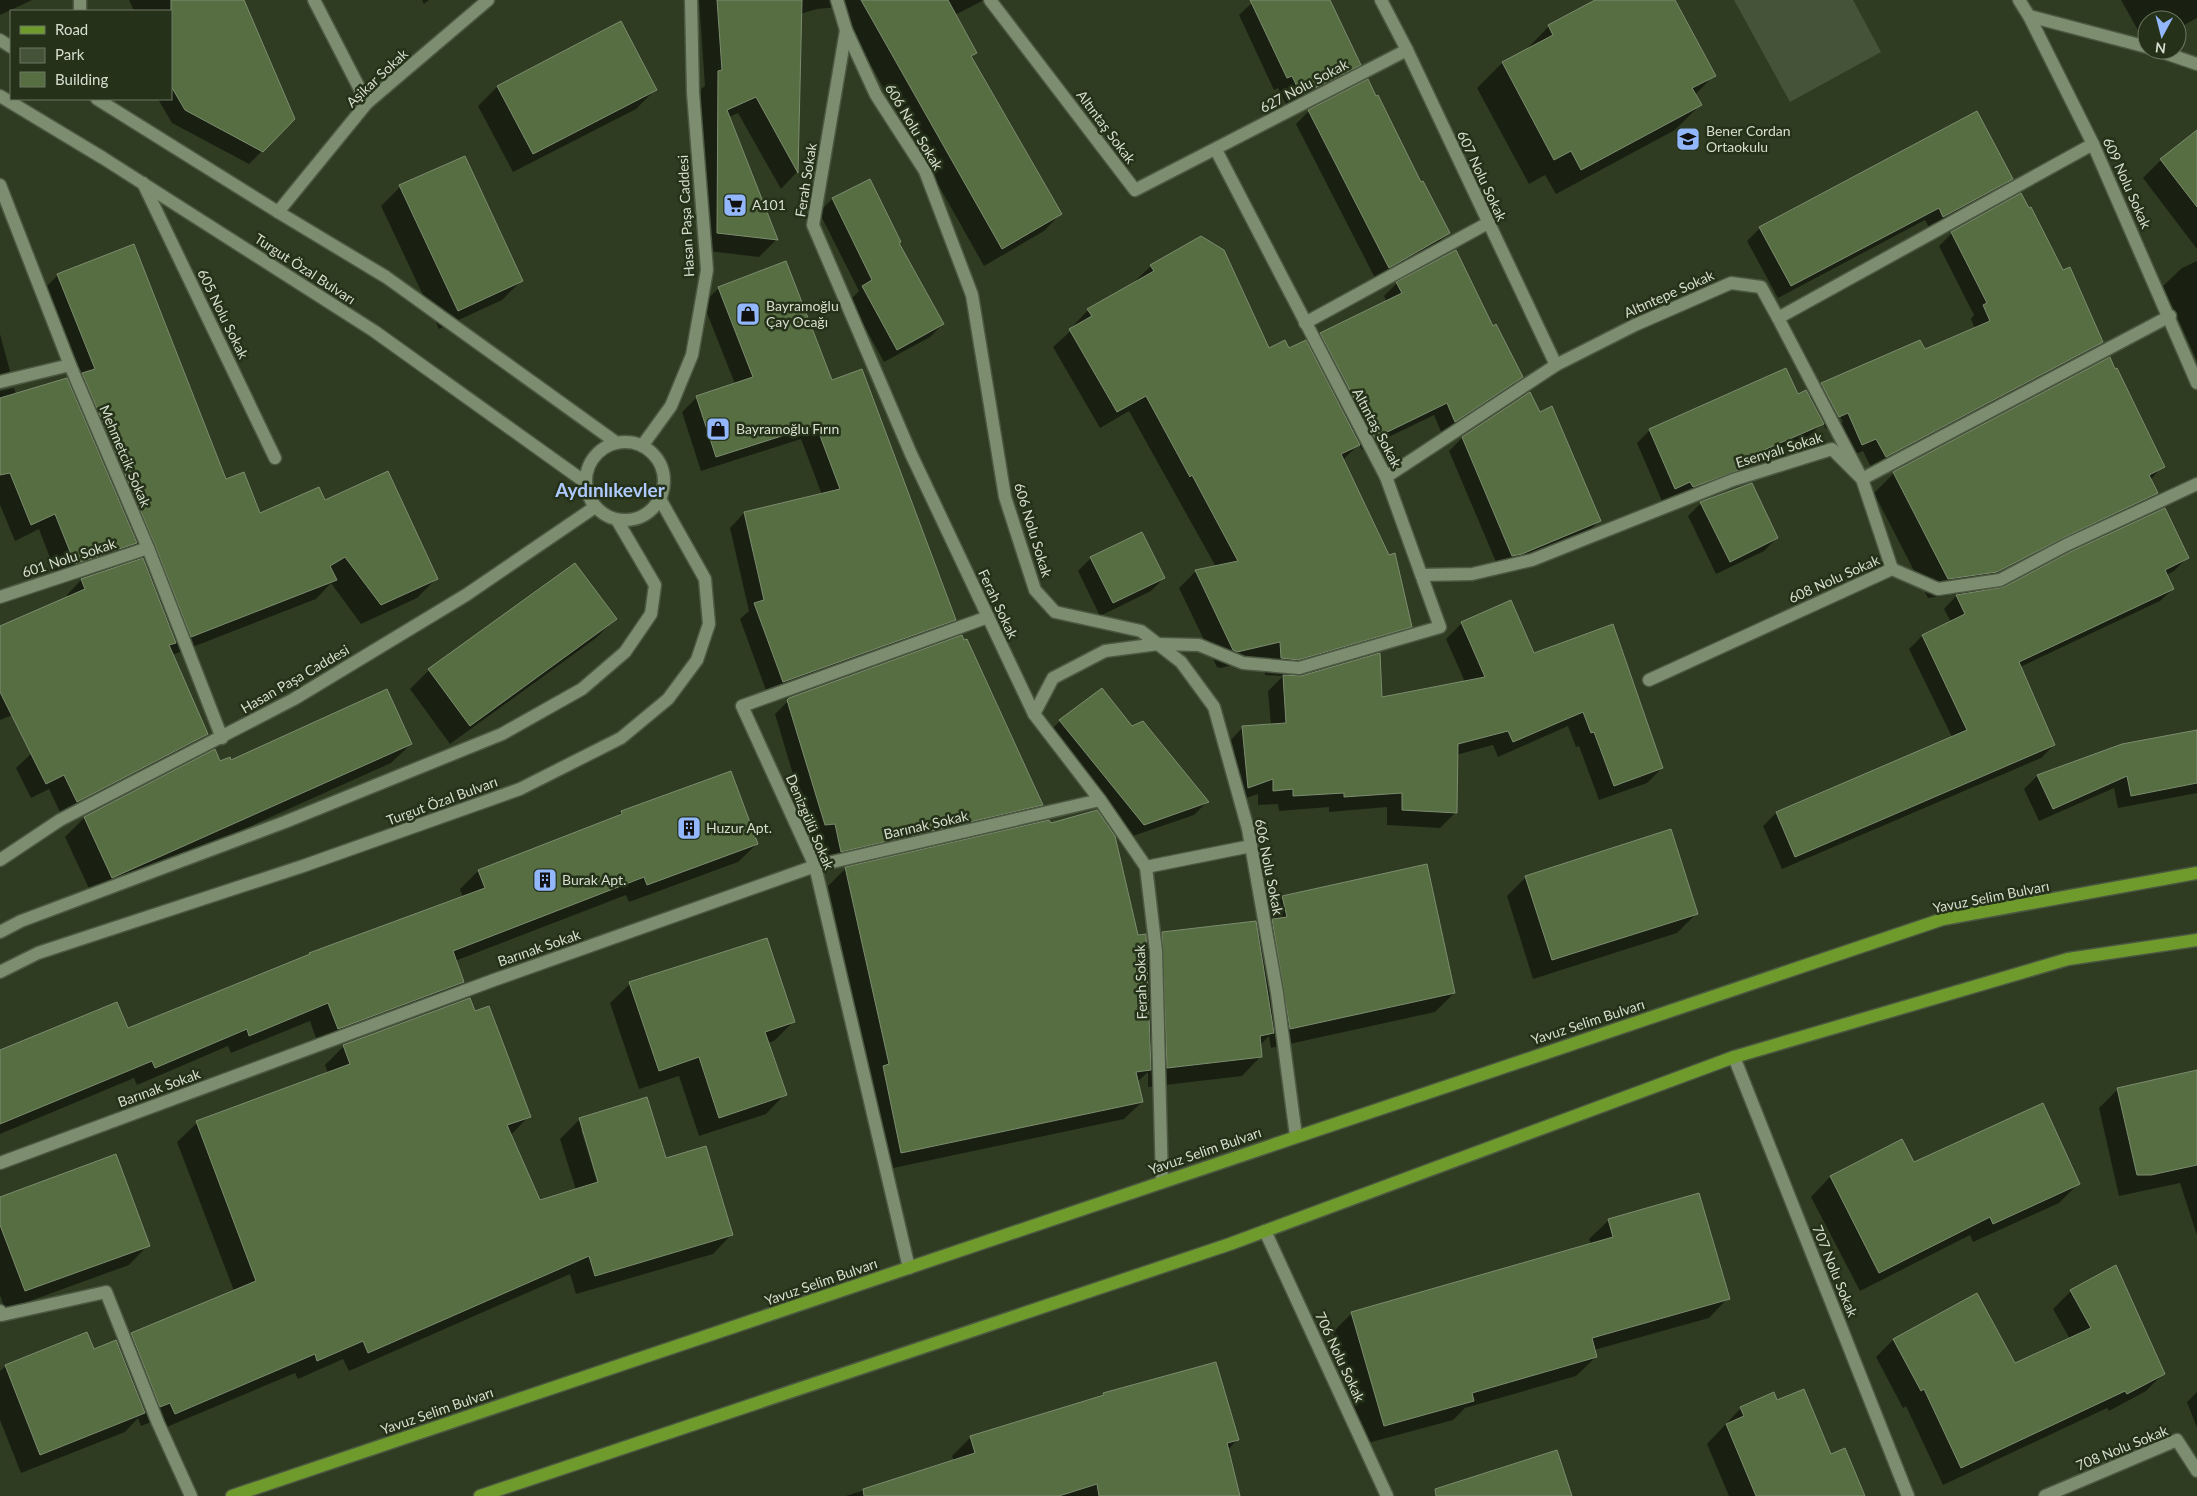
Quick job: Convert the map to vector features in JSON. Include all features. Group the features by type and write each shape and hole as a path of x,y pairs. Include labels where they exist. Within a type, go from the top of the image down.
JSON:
{"main road":[{"name":"Yavuz Selim Bulvarı","path":"232,1496 1296,1136 1943,920 2197,873"},
{"path":"480,1496 1265,1232 1734,1057 2068,959 2197,940"}],"street":[{"path":"314,0 367,103"},
{"name":"Aşikar Sokak","path":"278,212 367,103 488,0"},
{"name":"Hasan Paşa Caddesi","path":"642,446 671,406 692,355 707,270 693,93 691,0"},
{"name":"606 Nolu Sokak","path":"837,0 846,30 876,95 925,171 972,296 1005,497 1035,590 1055,612 1141,632 1182,662 1214,708 1248,829 1277,993 1296,1136"},
{"name":"Altıntaş Sokak","path":"990,0 1135,190 1216,150 1386,477 1440,627 1299,668 1244,663 1199,645 1158,644 1105,651 1053,678 1034,714"},
{"name":"607 Nolu Sokak","path":"1381,0 1407,50 1556,365"},
{"name":"609 Nolu Sokak","path":"2019,0 2029,16 2093,144 2170,316 2197,382"},
{"path":"2029,16 2137,44"},
{"name":"Ferah Sokak","path":"846,30 813,225 910,454 1034,714 1100,800 1146,867 1156,951 1162,1182"},
{"name":"627 Nolu Sokak","path":"1216,150 1407,50"},
{"name":"Turgut Özal Bulvarı","path":"0,96 143,183 374,331 585,482"},
{"path":"99,100 386,277 617,443"},
{"path":"1892,569 1862,479 1778,318 2093,144"},
{"name":"605 Nolu Sokak","path":"143,183 275,458"},
{"name":"Mehmetcik Sokak","path":"0,185 3,200 70,365 148,548 222,738"},
{"path":"1305,323 1488,223"},
{"name":"Altıntepe Sokak","path":"1386,477 1556,365 1635,325 1731,283 1761,287 1778,318"},
{"path":"1862,479 2170,316"},
{"path":"0,382 70,365"},
{"path":"630,442 642,446 652,453 660,463 664,487 660,499 642,517 618,520 605,515 595,507 587,495 585,482 587,468 594,457 604,448 617,443 630,442"},
{"name":"Esenyalı Sokak","path":"1422,575 1472,574 1532,560 1733,480 1832,449 1862,479"},
{"name":"608 Nolu Sokak","path":"1649,680 1892,569 1938,589 2000,580 2066,545 2197,484"},
{"name":"Turgut Özal Bulvarı","path":"0,972 38,953 304,866 520,789 621,738 668,699 697,660 709,624 705,579 660,499"},
{"name":"Hasan Paşa Caddesi","path":"0,860 60,820 222,738 294,699 466,595 595,507"},
{"path":"0,932 21,922 285,822 502,734 582,689 625,652 652,614 654,586 618,520"},
{"name":"601 Nolu Sokak","path":"0,597 148,548"},
{"name":"Denizgülü Sokak","path":"908,1268 815,866 742,706 988,617"},
{"name":"Barınak Sokak","path":"0,1162 494,980 815,866 1100,800"},
{"path":"1146,867 1251,846"},
{"name":"707 Nolu Sokak","path":"1734,1057 1908,1496"},
{"name":"706 Nolu Sokak","path":"1265,1232 1387,1496"},
{"path":"0,1311 2,1315 106,1292 158,1422 191,1496"},
{"name":"708 Nolu Sokak","path":"2045,1496 2177,1440 2197,1471"}],"green space":[{"path":"1734,0 1853,0 1881,52 1790,102"}],"building":[{"path":"171,0 244,0 295,119 263,152 185,110 172,88"},
{"path":"717,0 802,0 798,173 756,97 727,110 778,240 717,233 718,71 722,70"},
{"path":"861,0 948,0 977,53 971,56 1062,214 1002,249"},
{"path":"1250,0 1330,0 1361,65 1301,95 1292,76 1287,78"},
{"path":"1595,0 1675,0 1716,76 1692,88 1702,105 1581,170 1571,151 1554,160 1502,62 1553,35 1548,25"},
{"path":"621,21 657,90 533,154 497,86"},
{"path":"1368,79 1376,96 1378,95 1421,182 1423,181 1450,233 1389,268 1308,110"},
{"path":"1977,111 2013,179 1943,217 1939,208 1791,286 1759,227"},
{"path":"2197,130 2197,207 2160,159"},
{"path":"465,156 523,281 458,311 399,185"},
{"path":"870,179 901,242 899,243 944,324 897,350 862,286 872,280 832,198"},
{"path":"2021,193 2029,208 2031,207 2063,270 2070,267 2103,342 1886,457 1876,439 1862,445 1848,413 1839,417 1821,383 1920,340 1925,349 1990,321 1983,305 1987,303 1951,232"},
{"path":"1201,236 1224,250 1269,348 1285,340 1289,348 1306,340 1360,445 1341,454 1389,555 1395,553 1412,627 1298,660 1281,658 1280,642 1237,652 1233,650 1195,570 1238,561 1192,475 1190,477 1146,396 1117,412 1069,329 1092,316 1087,309 1154,271 1150,265"},
{"path":"134,244 226,479 244,472 260,513 319,487 325,500 388,471 438,579 381,605 345,557 330,566 337,580 191,637 155,545 82,373 95,369 57,274"},
{"path":"1456,250 1493,326 1496,324 1523,377 1455,422 1447,403 1375,438 1320,333 1402,293 1396,282"},
{"path":"786,261 832,380 862,369 956,620 783,682 754,603 764,600 744,512 840,489 816,425 716,457 696,396 753,377 718,287"},
{"path":"2110,357 2165,467 2149,475 2158,493 1997,572 1948,579 1893,472"},
{"path":"1786,368 1798,394 1806,390 1824,424 1741,460 1745,468 1693,487 1690,482 1675,489 1649,429"},
{"path":"67,378 137,543 75,564 55,514 31,525 10,473 0,475 0,398"},
{"path":"1530,392 1540,412 1552,406 1601,521 1522,554 1512,556 1462,437"},
{"path":"1752,483 1778,538 1730,562 1700,502"},
{"path":"2165,508 2189,558 2165,570 2174,589 2019,662 2055,745 1795,857 1776,812 1967,730 1922,635 1965,614 1956,595 2004,587 2070,552"},
{"path":"1142,532 1165,578 1113,603 1090,557"},
{"path":"143,558 176,643 169,645 208,734 77,802 64,775 46,784 0,692 0,626 85,589 81,579"},
{"path":"575,563 617,619 470,726 428,669"},
{"path":"1511,600 1534,653 1613,624 1663,768 1614,786 1594,732 1591,733 1583,712 1513,742 1508,731 1458,744 1457,813 1402,810 1402,793 1344,797 1344,793 1293,796 1293,789 1273,791 1273,779 1248,788 1242,726 1286,723 1283,675 1301,676 1380,653 1382,697 1485,677 1461,622"},
{"path":"962,635 964,640 967,639 1043,805 841,852 835,824 825,825 787,700"},
{"path":"1102,688 1132,726 1143,721 1209,802 1144,825 1059,720"},
{"path":"387,689 412,744 112,878 84,817 215,749 220,761 230,757 231,760"},
{"path":"2197,730 2197,783 2131,796 2127,776 2053,809 2037,775 2122,744"},
{"path":"731,771 758,844 647,885 644,877 453,951 464,982 338,1029 328,1003 249,1036 247,1029 155,1068 152,1061 0,1124 0,1050 117,1002 128,1028 309,953 485,888 478,870 622,814 621,811"},
{"path":"1097,810 1115,836 1138,935 1146,934 1151,1070 1136,1072 1143,1102 901,1153 883,1066 889,1064 845,867 1049,820 1051,823"},
{"path":"1671,829 1698,914 1552,960 1525,876"},
{"path":"1427,864 1455,993 1290,1029 1272,919 1287,917 1282,896"},
{"path":"1256,921 1274,1033 1260,1036 1262,1057 1167,1068 1162,932"},
{"path":"767,938 795,1022 765,1032 787,1095 719,1118 699,1057 659,1071 629,982"},
{"path":"470,998 475,1011 489,1006 531,1117 507,1125 540,1200 598,1182 579,1118 647,1097 666,1158 706,1146 733,1235 595,1276 589,1256 368,1353 363,1341 317,1361 315,1354 175,1414 170,1403 160,1407 131,1333 256,1281 196,1121 350,1064 343,1045"},
{"path":"2197,1070 2197,1165 2151,1175 2137,1175 2117,1088"},
{"path":"2043,1103 2080,1184 1993,1224 1990,1217 1879,1273 1830,1176 1902,1139 1914,1162"},
{"path":"116,1154 150,1246 25,1291 0,1225 0,1197"},
{"path":"1699,1193 1730,1299 1592,1338 1597,1357 1472,1393 1474,1401 1384,1426 1351,1312 1613,1237 1608,1219"},
{"path":"2116,1265 2165,1374 2127,1394 2125,1391 1961,1468 1924,1389 1921,1391 1893,1339 1977,1293 2015,1363 2091,1328 2070,1290"},
{"path":"87,1332 94,1349 116,1340 145,1413 40,1455 5,1365"},
{"path":"1216,1362 1239,1440 1227,1443 1240,1496 1099,1496 1097,1484 1059,1496 864,1496 863,1489 975,1453 970,1436 1104,1395 1103,1393"},
{"path":"1804,1389 1831,1454 1845,1448 1865,1496 1756,1496 1726,1424 1744,1416 1740,1407 1774,1392 1777,1400"},
{"path":"1557,1450 1572,1496 1436,1496 1435,1489"}],"place":[{"name":"Bener Cordan Ortaokulu","path":"1688,139"},
{"name":"A101","path":"735,205"},
{"name":"Bayramoğlu Çay Ocağı","path":"748,314"},
{"name":"Bayramoğlu Fırın","path":"718,429"},
{"name":"Huzur Apt.","path":"689,828"},
{"name":"Burak Apt.","path":"545,880"}],"district":[{"name":"Aydınlıkevler","path":"610,490"}]}
